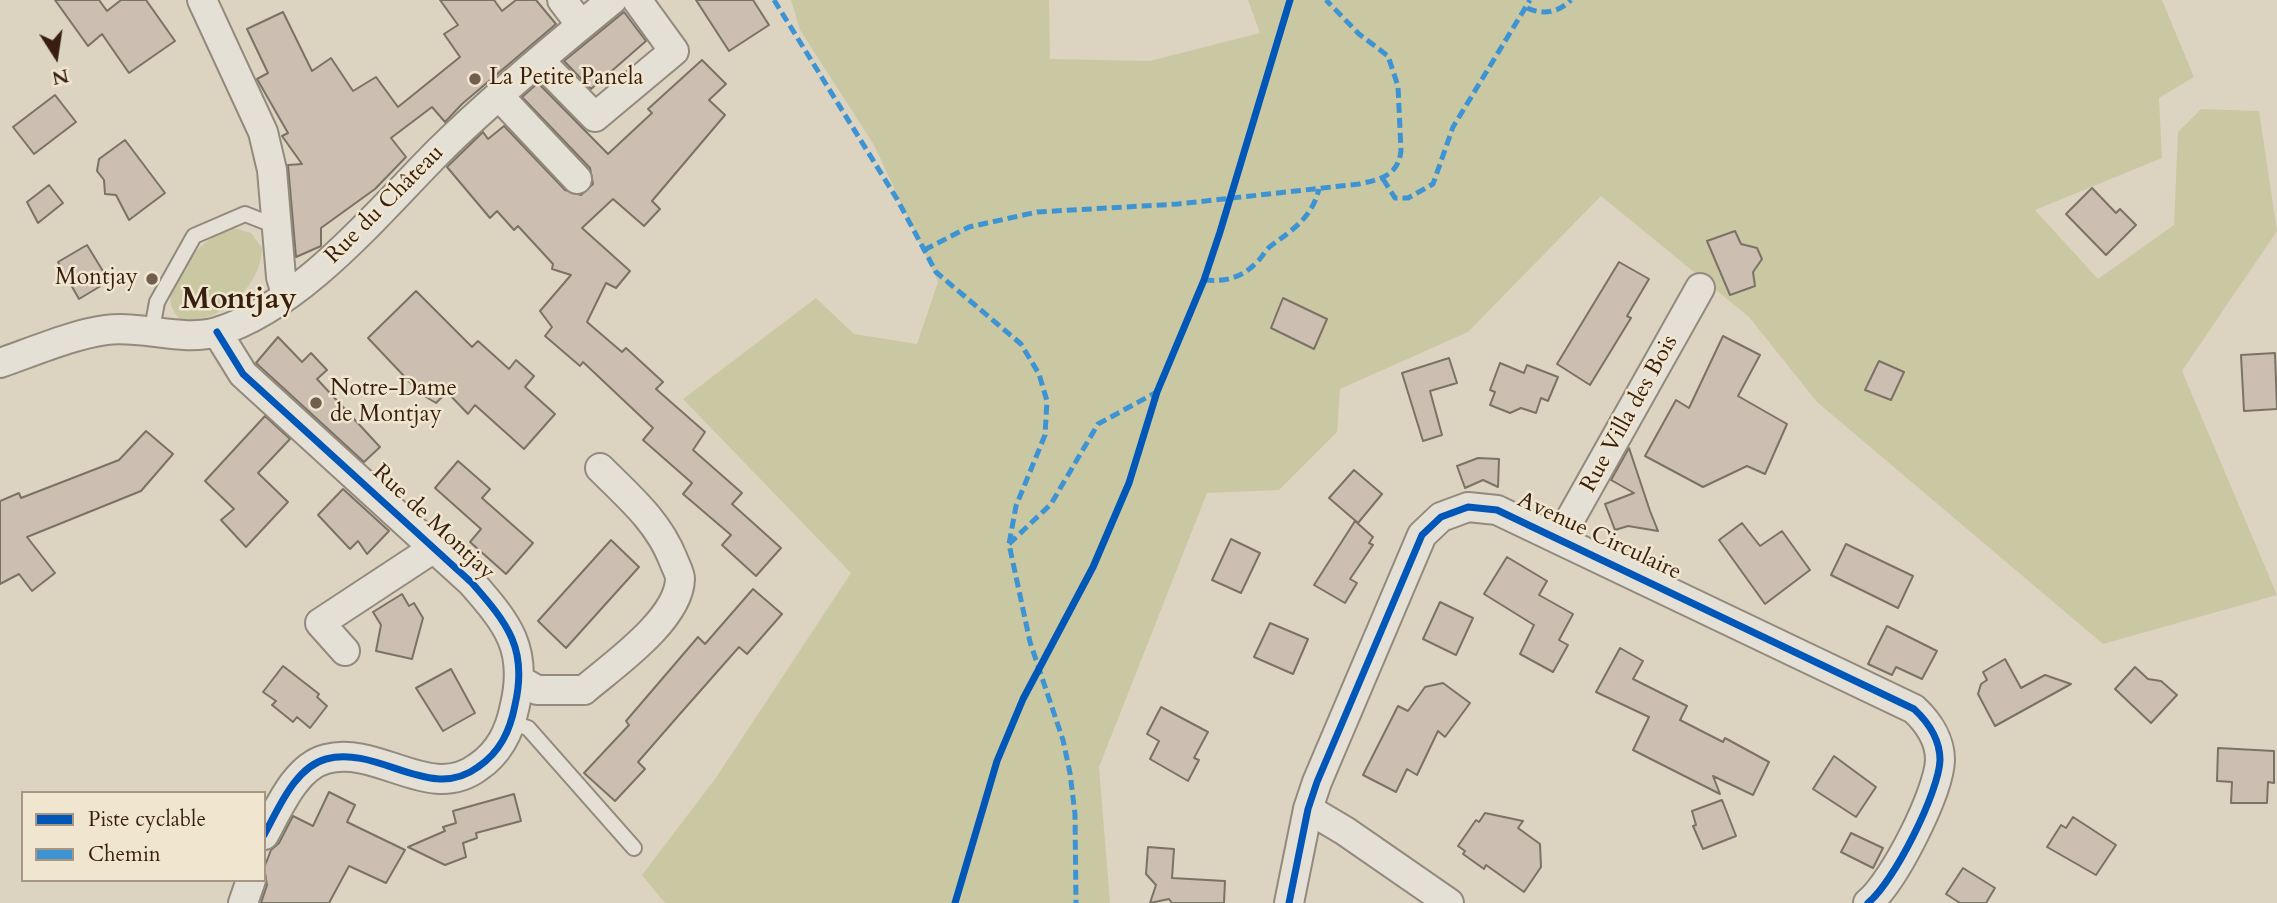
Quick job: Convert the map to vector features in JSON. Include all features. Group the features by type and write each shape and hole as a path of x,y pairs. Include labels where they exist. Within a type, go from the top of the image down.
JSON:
{"street":[{"path":"202,0 263,132 272,170 281,277 286,294"},
{"path":"562,0 581,25"},
{"name":"Rue du Château","path":"217,332 252,317 331,261 499,96 612,0"},
{"path":"540,61 595,117 674,51 637,0"},
{"path":"499,96 577,179"},
{"name":"Rue Villa des Bois","path":"1559,539 1700,288"},
{"path":"0,363 105,330 152,329 198,335 217,332"},
{"name":"Rue de Montjay","path":"217,332 243,374 472,583 505,621 517,650 521,681 512,723 500,747 466,776 436,781 359,756 324,759 300,776 266,832"},
{"path":"521,681 537,690 584,690 641,642 674,601 680,578 665,539 646,513 600,468"},
{"name":"Avenue Circulaire","path":"1289,903 1308,810 1422,534 1441,517 1468,507 1497,510 1914,709 1929,722 1940,757 1938,781 1894,872 1868,903"},
{"path":"345,651 320,623 434,548"},
{"path":"1308,810 1345,831 1449,903"},
{"path":"243,903 250,882"}],"lane":[{"path":"152,329 157,302 194,236 245,214 278,227"},
{"path":"512,723 528,728 634,848"}],"green space":[{"path":"791,0 1049,0 1050,59 1150,61 1260,33 1248,0 2162,0 2194,77 2159,98 2162,158 2035,210 2098,279 2174,225 2178,132 2201,109 2259,111 2277,231 2182,371 2277,595 2103,644 1817,402 1749,317 1601,196 1468,332 1340,389 1337,432 1279,490 1207,493 1099,767 1110,903 665,903 642,875 715,779 851,573 683,399 816,298 854,334 917,344 938,282 874,145 800,30"},
{"path":"234,228 251,233 262,248 255,276 236,300 223,309 196,320 182,320 173,309 171,295 175,281 195,252 222,232"}],"building":[{"path":"55,0 99,0 107,11 121,0 146,0 175,41 129,73 102,34 88,46"},
{"path":"440,0 494,0 502,11 516,0 536,0 556,24 462,104 445,122 432,107 391,138 406,157 375,189 321,228 321,246 296,257 288,165 302,164 282,136 288,133 257,79 268,73 247,29 283,12 312,71 331,58 353,91 376,77 398,107 460,57 444,34 458,25"},
{"path":"696,0 753,0 769,25 729,51"},
{"path":"624,12 646,41 591,89 564,61"},
{"path":"702,60 726,84 709,100 725,115 652,201 660,209 644,226 613,199 582,228 630,271 616,288 606,283 587,322 622,352 626,348 663,382 656,389 705,432 693,450 742,493 732,504 781,548 756,576 722,545 731,535 683,494 692,483 643,440 653,428 583,362 580,366 545,336 552,327 540,311 571,275 552,269 553,264 518,226 514,230 497,211 490,218 447,167 483,132 488,139 504,126 565,190 581,195 593,184 590,168 522,97 538,83 608,154 652,113 648,109"},
{"path":"55,95 76,122 34,154 13,127"},
{"path":"125,140 165,193 129,220 116,195 105,194 104,180 97,171 99,159"},
{"path":"49,185 63,203 38,223 27,202"},
{"path":"2092,188 2116,213 2120,209 2136,225 2106,255 2066,214"},
{"path":"1735,231 1741,244 1757,248 1762,259 1753,272 1755,286 1730,295 1707,241"},
{"path":"87,245 109,281 79,299 58,262"},
{"path":"1619,262 1649,279 1627,316 1631,318 1590,385 1557,364"},
{"path":"416,291 472,347 478,341 509,369 516,360 534,376 525,387 555,414 524,449 475,405 468,414 447,392 436,403 421,394 368,338"},
{"path":"1283,298 1327,319 1314,349 1271,328"},
{"path":"1723,336 1760,355 1738,396 1787,424 1765,474 1747,466 1703,487 1645,456 1676,400 1689,408"},
{"name":"Notre-Dame de Montjay","path":"278,337 302,362 311,353 327,370 317,379 380,447 364,462 256,363"},
{"path":"2275,353 2277,409 2244,411 2241,355"},
{"path":"1449,358 1457,383 1430,391 1442,435 1423,441 1402,373"},
{"path":"1879,361 1904,372 1891,400 1865,390"},
{"path":"1500,363 1524,373 1527,365 1558,377 1548,401 1541,398 1536,413 1521,408 1510,413 1490,405 1495,392 1490,390"},
{"path":"265,416 290,439 258,473 288,502 246,547 221,520 234,509 205,481"},
{"path":"146,431 173,454 141,491 27,537 55,573 32,591 19,574 0,584 0,501 19,493 21,498 119,460"},
{"path":"1629,448 1658,531 1628,526 1615,530 1605,504 1634,493 1611,480"},
{"path":"1478,458 1499,459 1498,487 1483,480 1465,488 1457,466"},
{"path":"458,461 490,489 482,498 533,543 506,574 470,542 481,529 435,488"},
{"path":"1354,470 1382,494 1358,523 1329,498"},
{"path":"343,489 389,531 367,554 358,541 350,549 318,515"},
{"path":"1355,521 1373,537 1369,543 1373,545 1350,579 1357,583 1345,603 1314,585"},
{"path":"1742,523 1760,546 1782,531 1810,570 1765,604 1719,540"},
{"path":"1231,539 1260,553 1241,593 1212,580"},
{"path":"611,540 639,567 566,648 538,621"},
{"path":"1846,544 1913,576 1898,608 1831,575"},
{"path":"1507,557 1547,581 1539,595 1573,614 1559,640 1568,645 1553,672 1520,654 1534,625 1484,594"},
{"path":"753,589 782,614 747,654 739,647 638,762 645,769 615,801 584,773 629,725 626,721 698,637 705,644"},
{"path":"402,594 409,606 414,603 423,618 412,659 376,651 381,625 373,612"},
{"path":"1440,602 1473,618 1456,655 1423,639"},
{"path":"1270,623 1308,639 1293,674 1254,657"},
{"path":"1887,626 1937,651 1922,679 1896,667 1892,675 1868,664"},
{"path":"1620,648 1643,661 1633,679 1687,706 1680,720 1723,742 1725,738 1769,762 1753,795 1713,776 1720,794 1633,750 1649,717 1596,692"},
{"path":"2005,659 2021,688 2045,675 2071,684 1995,726 1978,694 1981,684 1987,680 1983,672"},
{"path":"283,666 319,694 317,697 327,706 310,728 297,717 293,722 272,705 276,701 263,692"},
{"path":"2135,667 2148,679 2161,681 2177,695 2151,723 2115,689"},
{"path":"451,669 475,713 443,731 416,688"},
{"path":"1443,683 1470,703 1445,737 1438,731 1417,775 1407,769 1396,792 1363,775 1398,706 1408,711 1425,687"},
{"path":"1161,707 1208,732 1194,758 1199,760 1188,781 1150,759 1159,741 1147,734"},
{"path":"2218,748 2274,751 2274,783 2268,782 2267,803 2231,803 2232,782 2217,781"},
{"path":"1834,756 1876,787 1856,817 1813,789"},
{"path":"329,792 355,805 347,822 405,850 386,883 349,866 329,903 261,903 267,885 266,863 293,816 313,826"},
{"path":"514,794 521,821 476,833 477,838 463,843 466,857 445,865 408,847 445,831 443,827 456,823 453,811"},
{"path":"1722,800 1736,836 1703,849 1693,826 1696,825 1692,811"},
{"path":"1485,813 1523,821 1518,828 1540,844 1541,867 1524,892 1486,865 1484,869 1463,854 1465,851 1458,846 1476,820 1479,822"},
{"path":"2073,817 2116,845 2096,875 2047,847 2061,825 2066,828"},
{"path":"1851,833 1883,848 1873,868 1841,852"},
{"path":"1148,847 1174,849 1172,878 1225,881 1224,903 1172,903 1169,899 1150,903 1156,885 1146,874"},
{"path":"1963,868 1995,888 1986,903 1960,903 1946,894"}],"marked path":[{"path":"774,0 897,199 936,272 1021,344 1039,374 1047,401 1045,435 1016,506 1009,544 1030,642 1063,740 1070,773 1075,814 1076,903"},
{"path":"924,250 969,227 1037,212 1178,204 1359,184 1387,175 1396,166 1401,151 1398,86 1388,56 1359,34 1326,0"},
{"path":"1383,179 1395,198 1408,198 1433,184 1453,127 1530,0"},
{"path":"1527,8 1550,12 1571,0"},
{"path":"1204,280 1233,278 1252,267 1270,247 1301,222 1312,207 1319,189"},
{"path":"1009,544 1051,504 1098,424 1157,392"}],"cycle path":[{"path":"955,903 997,761 1023,699 1093,567 1129,483 1157,392 1204,280 1290,0"},
{"path":"217,332 243,374 472,583 505,625 517,653 519,668 515,705 507,732 498,748 478,767 460,776 441,779 423,777 365,759 326,759 315,764 296,780 266,831"},
{"path":"1289,903 1308,809 1317,782 1422,535 1441,517 1468,507 1497,510 1914,709 1935,739 1940,760 1938,774 1924,814 1902,857 1879,892 1868,903"}],"place":[{"name":"La Petite Panela","path":"475,79"},
{"name":"Montjay","path":"152,279"},
{"name":"Notre-Dame de Montjay","path":"316,403"}],"district":[{"name":"Montjay","path":"239,301"}]}
